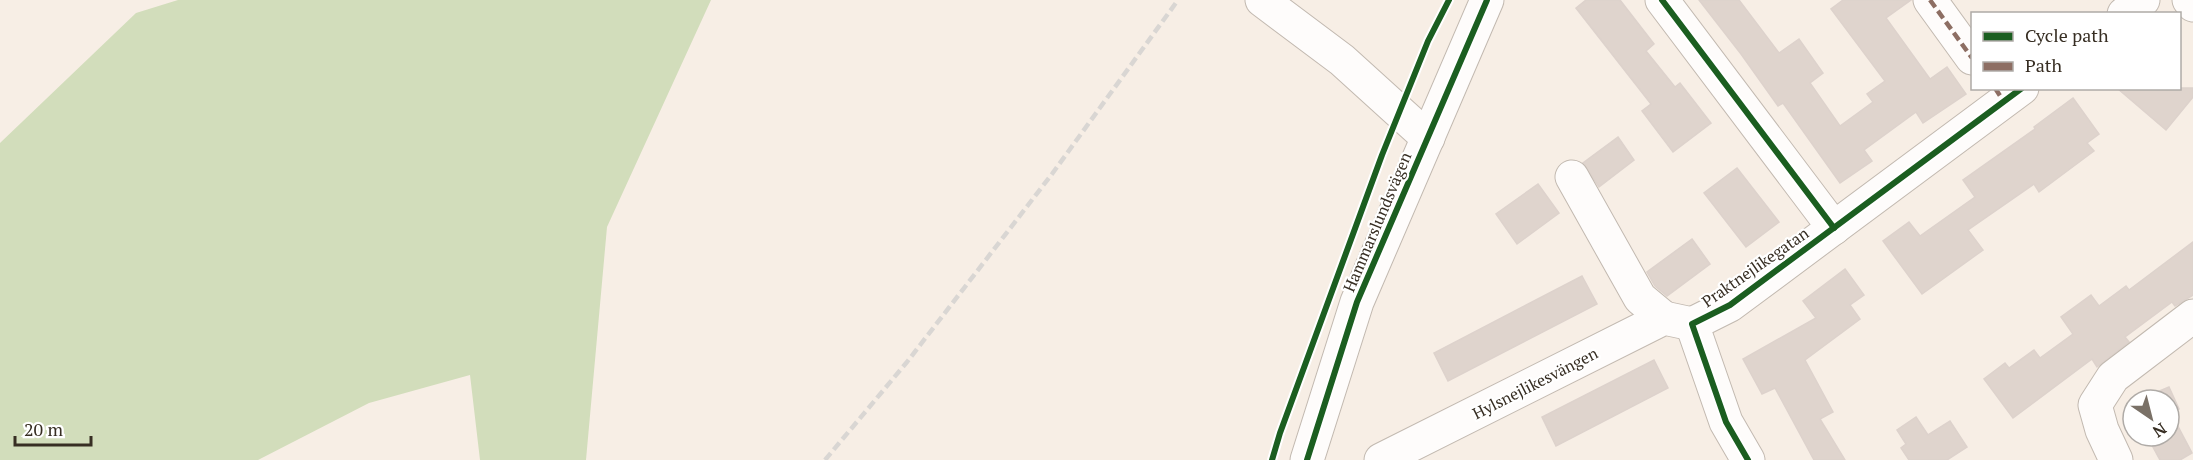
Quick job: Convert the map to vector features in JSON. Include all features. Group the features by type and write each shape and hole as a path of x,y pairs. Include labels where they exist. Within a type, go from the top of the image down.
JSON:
{"street":[{"path":"1262,0 1342,60 1428,138"},
{"name":"Hammarslundsvägen","path":"1307,460 1357,302 1487,0"},
{"name":"Praktnejlikegatan","path":"1662,0 1834,228"},
{"path":"1930,0 1971,57"},
{"path":"2127,12 2143,0"},
{"path":"2189,0 2193,4"},
{"name":"Praktnejlikegatan","path":"1748,460 1726,422 1678,321 1730,304 1834,228 2007,93"},
{"path":"1572,177 1640,298 1678,321"},
{"path":"2116,460 2102,430 2095,405 2113,377 2193,316"},
{"name":"Hylsnejlikesvängen","path":"1381,460 1678,321"}],"green space":[{"path":"178,0 711,0 607,227 586,460 480,460 470,375 369,403 258,460 0,460 0,143 136,13"}],"building":[{"path":"1586,0 1620,0 1654,44 1646,51 1675,87 1680,83 1711,123 1673,152 1642,111 1651,104 1576,8"},
{"path":"1699,0 1739,0 1779,53 1799,39 1823,73 1810,83 1840,126 1873,102 1867,94 1885,81 1831,9 1843,0 1911,0 1886,18 1930,79 1947,67 1966,94 1923,123 1916,112 1864,150 1872,161 1840,183 1783,103 1778,106"},
{"path":"2193,88 2193,97 2166,130 2119,90"},
{"path":"2073,98 2099,134 2087,143 2094,151 2039,192 2034,184 1968,230 1983,250 1922,294 1883,241 1909,222 1920,236 1975,197 1963,180 2035,129 2034,127"},
{"path":"1618,137 1634,160 1599,187 1583,163"},
{"path":"1737,168 1779,222 1746,247 1704,193"},
{"path":"1538,184 1559,213 1517,244 1496,214"},
{"path":"1692,239 1710,264 1667,296 1655,286 1647,272"},
{"path":"2193,242 2193,295 2175,306 2172,302 2125,337 2129,342 2097,367 2092,359 2013,418 1984,379 2005,363 2009,368 2034,350 2040,358 2073,334 2061,317 2091,295 2099,306 2126,286 2129,290"},
{"path":"1845,269 1864,295 1850,305 1860,319 1805,360 1833,412 1820,419 1845,460 1814,460 1775,388 1762,394 1743,359 1816,318 1803,301"},
{"path":"1582,276 1597,304 1448,381 1434,353"},
{"path":"1654,360 1668,388 1556,446 1542,417"},
{"path":"1916,417 1928,435 1950,421 1967,447 1947,460 1909,460 1901,448 1906,444 1897,430"},
{"path":"2181,432 2192,453 2180,460 2160,460 2154,448 2181,448"}],"railway":[{"path":"825,460 907,362 1052,174 1178,0"}],"marked path":[{"path":"1930,0 1971,57"},
{"path":"1996,90 2004,102"}],"cycle path":[{"path":"1272,460 1382,155 1428,41 1449,0"},
{"path":"1307,460 1357,302 1487,0"},
{"path":"1662,0 1834,228"},
{"path":"1748,460 1726,422 1692,324 1730,305 2019,90"}]}
